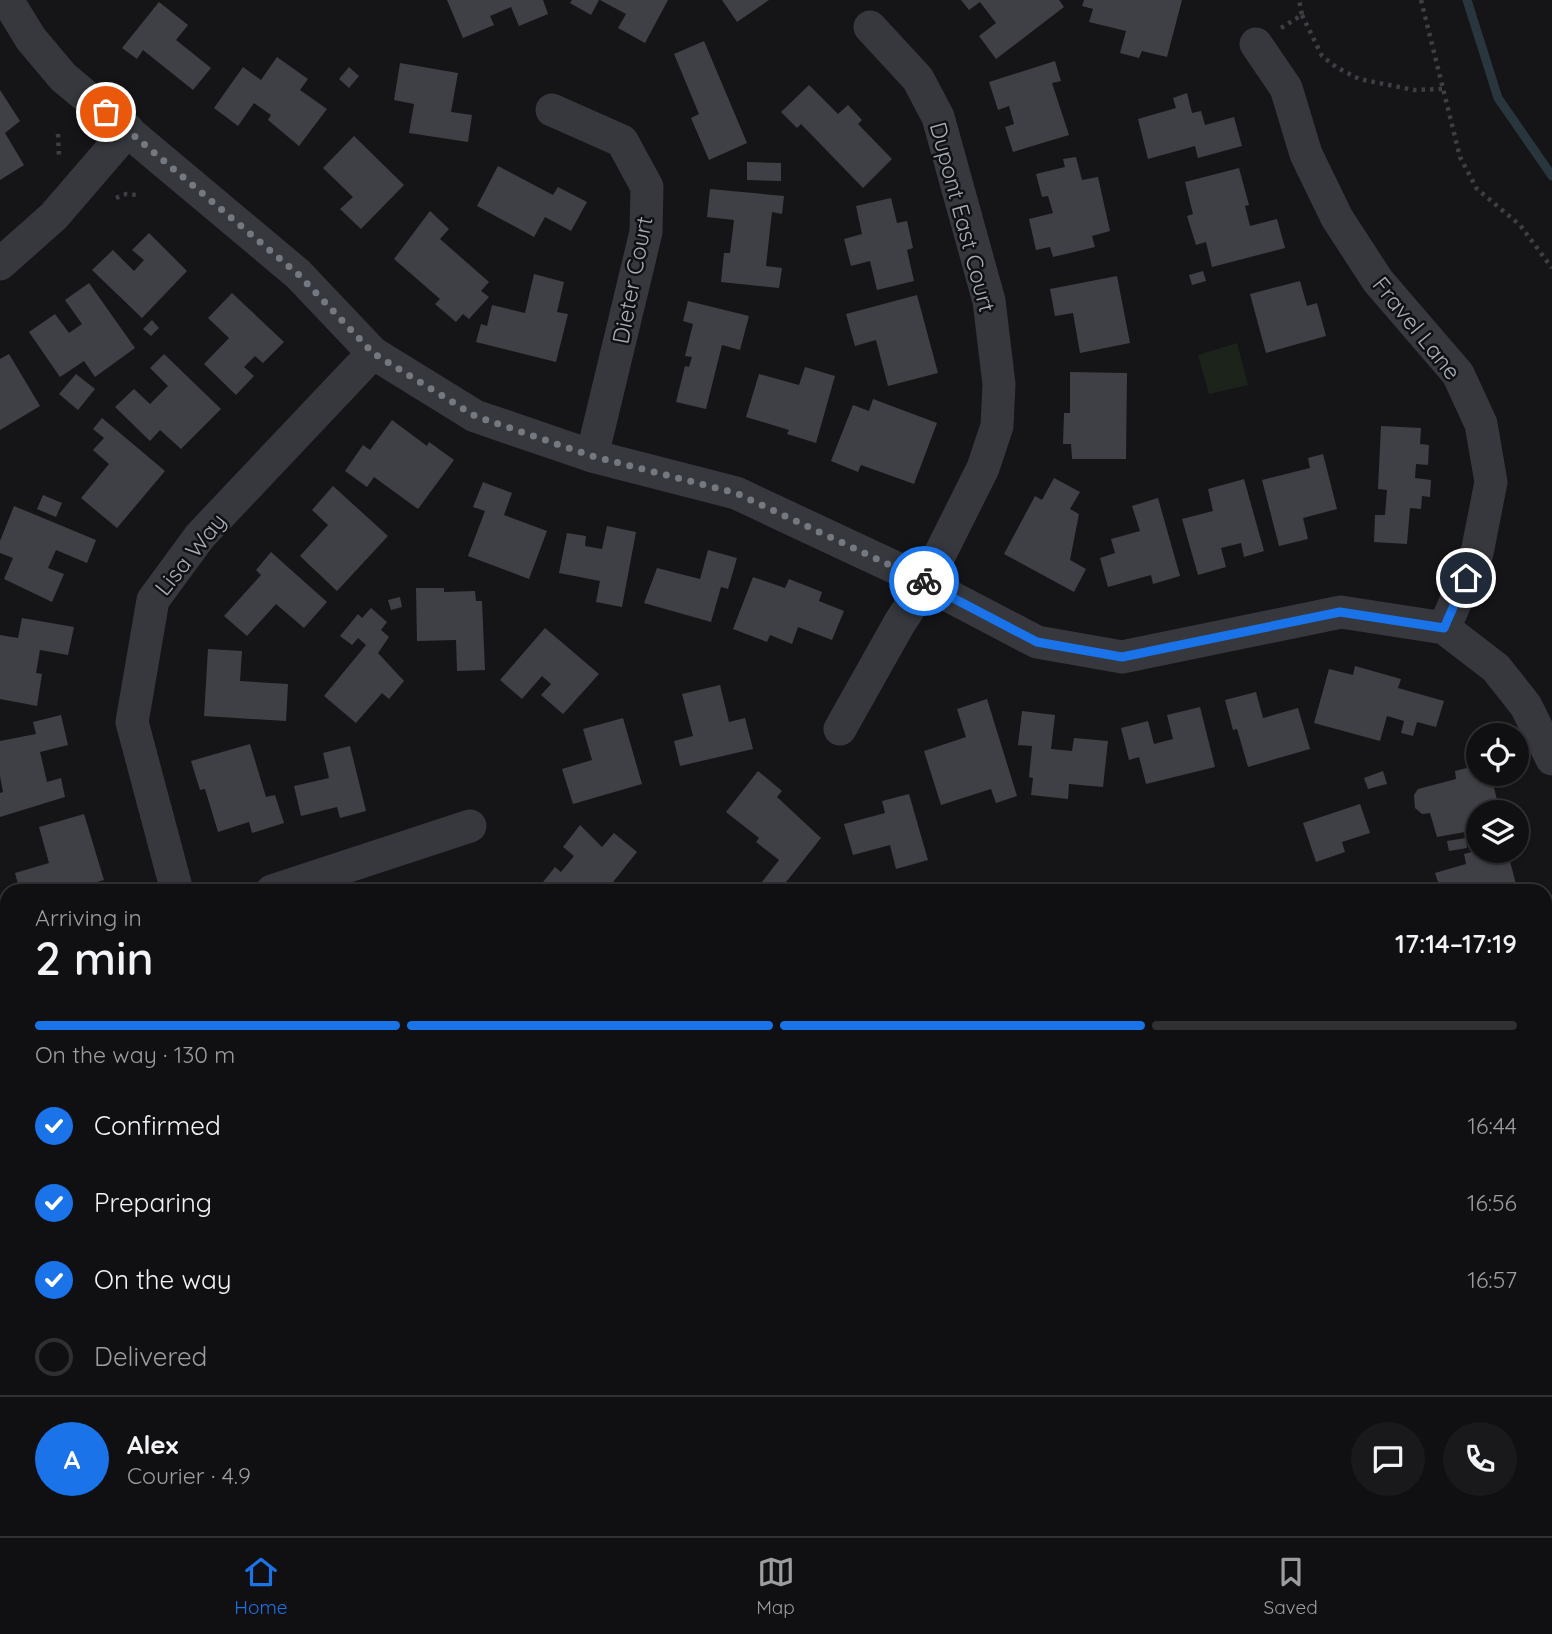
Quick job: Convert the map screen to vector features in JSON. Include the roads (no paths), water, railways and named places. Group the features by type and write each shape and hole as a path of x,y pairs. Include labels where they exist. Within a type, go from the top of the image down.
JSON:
{"street":[{"path":"7,0 31,39 63,77 298,274 373,353 475,416 592,456 736,493 926,582 1037,642 1122,657 1340,612 1444,628 1496,668 1526,706 1552,759"},
{"name":"Dupont East Court","path":"840,729 926,582 983,468 997,426 999,384 989,301 938,117 918,79 870,27"},
{"name":"Fravel Lane","path":"1256,44 1286,88 1306,154 1337,218 1378,281 1458,374 1481,424 1491,482 1477,553 1444,628"},
{"name":"Dieter Court","path":"552,110 622,141 647,187 646,232 592,456"},
{"path":"0,264 54,216 128,130"},
{"name":"Lisa Way","path":"175,884 132,722 153,600 200,536 373,353"},
{"path":"293,884 470,826"}],"waterway":[{"path":"1467,0 1498,98 1552,176"}]}
